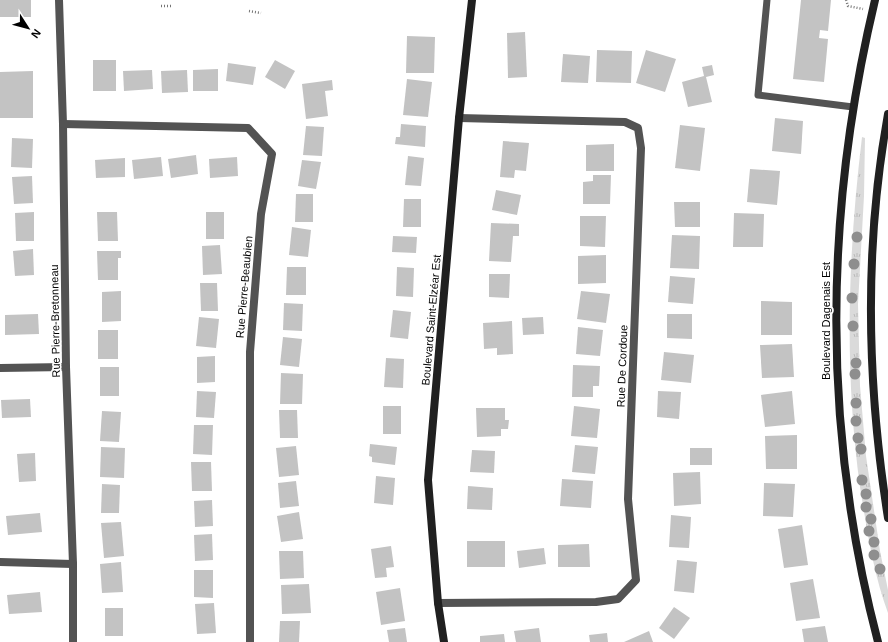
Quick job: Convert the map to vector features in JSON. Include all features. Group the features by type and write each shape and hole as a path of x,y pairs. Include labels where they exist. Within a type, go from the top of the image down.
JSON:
{"main road":[{"name":"Boulevard Saint-Elzéar Est","path":"444,642 438,604 428,480 459,118 472,0"},
{"name":"Boulevard Dagenais Est","path":"875,0 853,107 843,187 837,252 837,386 842,451 850,511 859,564 878,642"},
{"path":"888,114 874,237 872,335 874,409 888,518"}],"street":[{"name":"Rue Pierre-Bretonneau","path":"59,0 63,124 66,367 73,564 73,642"},
{"name":"Rue De Cordoue","path":"438,604 596,602 618,599 636,580 628,499 641,148 638,128 625,122 459,118"},
{"name":"Rue Pierre-Beaubien","path":"63,124 248,128 272,154 261,214 250,352 250,642"},
{"path":"0,368 66,367"},
{"path":"0,562 73,564"}],"lane":[{"path":"767,0 758,95 853,107"}],"path":[{"path":"846,0 848,6"},
{"path":"161,6 173,6"},
{"path":"249,11 261,12"}],"green space":[{"path":"862,137 865,138 864,196 858,304 860,386 866,456 880,551 888,590 888,613 874,566 865,519 855,443 852,399 850,356 851,268 857,181"}],"building":[{"path":"0,0 31,0 31,17 0,17"},
{"path":"801,0 831,0 828,31 820,30 819,38 828,39 824,82 793,79"},
{"path":"525,32 527,77 508,78 507,33"},
{"path":"407,36 435,37 434,73 406,73"},
{"path":"597,50 632,51 631,83 596,82"},
{"path":"646,50 676,59 665,92 636,83"},
{"path":"563,54 590,56 588,83 561,82"},
{"path":"93,60 116,60 116,91 93,91"},
{"path":"275,60 295,71 285,89 265,77"},
{"path":"228,63 256,67 253,85 226,81"},
{"path":"712,65 714,75 706,77 712,102 688,107 682,82 704,76 702,67"},
{"path":"218,69 218,91 193,91 193,70"},
{"path":"152,70 153,89 124,91 123,71"},
{"path":"187,70 188,92 162,93 161,71"},
{"path":"33,71 33,118 0,118 0,72"},
{"path":"407,79 432,82 428,117 403,115"},
{"path":"332,80 333,90 325,91 328,116 306,119 302,84"},
{"path":"775,118 803,121 801,154 772,151"},
{"path":"401,124 426,126 425,147 395,144 396,137 400,137"},
{"path":"680,125 705,128 700,171 675,168"},
{"path":"306,126 324,127 322,156 303,155"},
{"path":"12,138 33,139 32,168 11,167"},
{"path":"503,141 529,143 526,171 515,170 514,178 500,177"},
{"path":"614,144 614,171 586,171 586,145"},
{"path":"196,155 198,174 171,178 168,159"},
{"path":"408,156 424,158 421,186 405,185"},
{"path":"161,157 163,176 134,179 132,160"},
{"path":"237,157 238,176 210,178 209,159"},
{"path":"125,158 125,177 96,178 95,160"},
{"path":"302,160 321,162 316,189 298,186"},
{"path":"750,169 780,171 777,205 747,202"},
{"path":"593,175 611,175 610,204 583,204 583,182 593,181"},
{"path":"32,176 33,203 14,204 12,177"},
{"path":"496,190 521,195 517,215 492,210"},
{"path":"296,194 313,194 313,222 295,222"},
{"path":"404,199 421,199 421,227 403,227"},
{"path":"674,202 700,202 700,227 675,227"},
{"path":"34,212 34,241 16,241 15,213"},
{"path":"97,212 117,212 118,241 98,241"},
{"path":"206,212 224,212 224,239 206,239"},
{"path":"734,213 764,214 763,247 733,247"},
{"path":"580,216 606,216 605,247 580,246"},
{"path":"491,223 519,224 519,236 513,236 511,262 489,261"},
{"path":"292,227 311,230 308,257 289,255"},
{"path":"672,235 700,236 699,269 670,268"},
{"path":"393,236 417,237 416,253 392,252"},
{"path":"220,245 222,274 203,275 202,246"},
{"path":"33,249 34,275 15,276 13,251"},
{"path":"97,251 121,251 121,258 118,258 118,280 98,280"},
{"path":"606,255 606,283 578,284 578,256"},
{"path":"287,267 306,267 306,295 286,295"},
{"path":"397,267 414,268 413,297 396,296"},
{"path":"489,274 510,274 509,298 489,297"},
{"path":"670,276 695,278 693,304 668,302"},
{"path":"200,283 217,283 218,311 201,311"},
{"path":"121,291 121,321 102,322 102,292"},
{"path":"581,291 610,294 606,323 577,319"},
{"path":"761,301 792,302 792,335 761,335"},
{"path":"284,303 303,304 302,331 283,330"},
{"path":"393,310 411,312 408,339 390,337"},
{"path":"38,314 39,334 5,335 5,315"},
{"path":"667,314 692,314 692,339 667,338"},
{"path":"199,317 219,319 216,348 196,346"},
{"path":"543,317 544,334 523,335 522,318"},
{"path":"512,321 513,354 497,355 497,348 484,349 483,323"},
{"path":"578,327 603,330 600,356 576,354"},
{"path":"98,330 118,330 118,359 98,359"},
{"path":"283,337 302,339 299,367 280,365"},
{"path":"792,344 794,377 762,378 760,345"},
{"path":"664,352 694,355 691,383 661,380"},
{"path":"215,356 215,382 197,383 197,357"},
{"path":"386,358 404,359 403,388 384,387"},
{"path":"573,365 600,366 599,386 593,386 593,397 572,397"},
{"path":"100,367 119,367 119,396 100,396"},
{"path":"281,373 303,374 302,404 280,404"},
{"path":"197,391 216,392 214,418 196,417"},
{"path":"658,391 681,392 679,419 657,417"},
{"path":"792,391 795,424 765,427 761,395"},
{"path":"30,399 31,417 2,418 1,400"},
{"path":"383,406 401,406 401,434 383,434"},
{"path":"574,406 600,409 597,438 571,436"},
{"path":"476,408 505,408 505,420 509,420 508,429 501,429 501,436 477,437"},
{"path":"279,410 297,410 298,438 280,438"},
{"path":"102,411 121,412 119,442 100,441"},
{"path":"194,425 213,425 212,455 193,454"},
{"path":"797,435 797,469 766,469 765,436"},
{"path":"370,444 397,447 395,465 372,462 372,457 369,456"},
{"path":"575,445 598,447 595,474 572,472"},
{"path":"296,446 299,475 279,477 276,448"},
{"path":"101,447 125,448 124,478 100,477"},
{"path":"690,448 712,448 712,465 690,465"},
{"path":"472,450 495,451 494,473 470,472"},
{"path":"35,453 36,481 19,482 17,454"},
{"path":"191,462 211,462 212,491 192,491"},
{"path":"700,472 701,504 674,506 673,473"},
{"path":"376,476 395,478 393,505 374,503"},
{"path":"562,479 593,481 591,508 560,506"},
{"path":"296,481 299,506 280,508 278,483"},
{"path":"764,483 795,484 793,517 763,516"},
{"path":"102,484 120,485 119,513 101,513"},
{"path":"468,486 493,488 492,510 467,509"},
{"path":"212,500 213,526 195,527 194,501"},
{"path":"299,512 303,539 281,542 277,516"},
{"path":"40,513 42,532 8,535 6,516"},
{"path":"671,515 691,517 689,548 669,547"},
{"path":"121,522 124,556 104,558 101,523"},
{"path":"802,525 808,565 784,568 778,529"},
{"path":"212,534 213,560 195,561 194,535"},
{"path":"467,541 505,541 505,567 467,567"},
{"path":"589,544 590,567 558,567 558,545"},
{"path":"391,546 394,567 386,568 387,577 375,578 371,549"},
{"path":"544,548 546,564 519,568 517,551"},
{"path":"279,551 303,551 304,578 280,579"},
{"path":"677,560 697,562 694,593 674,591"},
{"path":"121,562 123,592 102,593 100,564"},
{"path":"194,570 213,570 213,598 194,597"},
{"path":"813,579 820,618 796,621 790,583"},
{"path":"309,584 311,613 282,614 281,585"},
{"path":"400,588 405,621 381,625 376,592"},
{"path":"40,592 42,612 9,614 7,595"},
{"path":"214,603 216,633 197,634 195,604"},
{"path":"674,607 690,618 674,639 659,628"},
{"path":"105,608 123,608 123,636 105,636"},
{"path":"280,621 300,621 299,642 279,642"},
{"path":"825,626 828,642 804,642 802,629"},
{"path":"405,628 407,642 389,642 387,630"},
{"path":"539,628 541,642 516,642 514,631"},
{"path":"649,631 653,642 624,642"},
{"path":"607,633 608,642 590,642 589,635"},
{"path":"504,634 505,642 480,642 480,636"}]}
